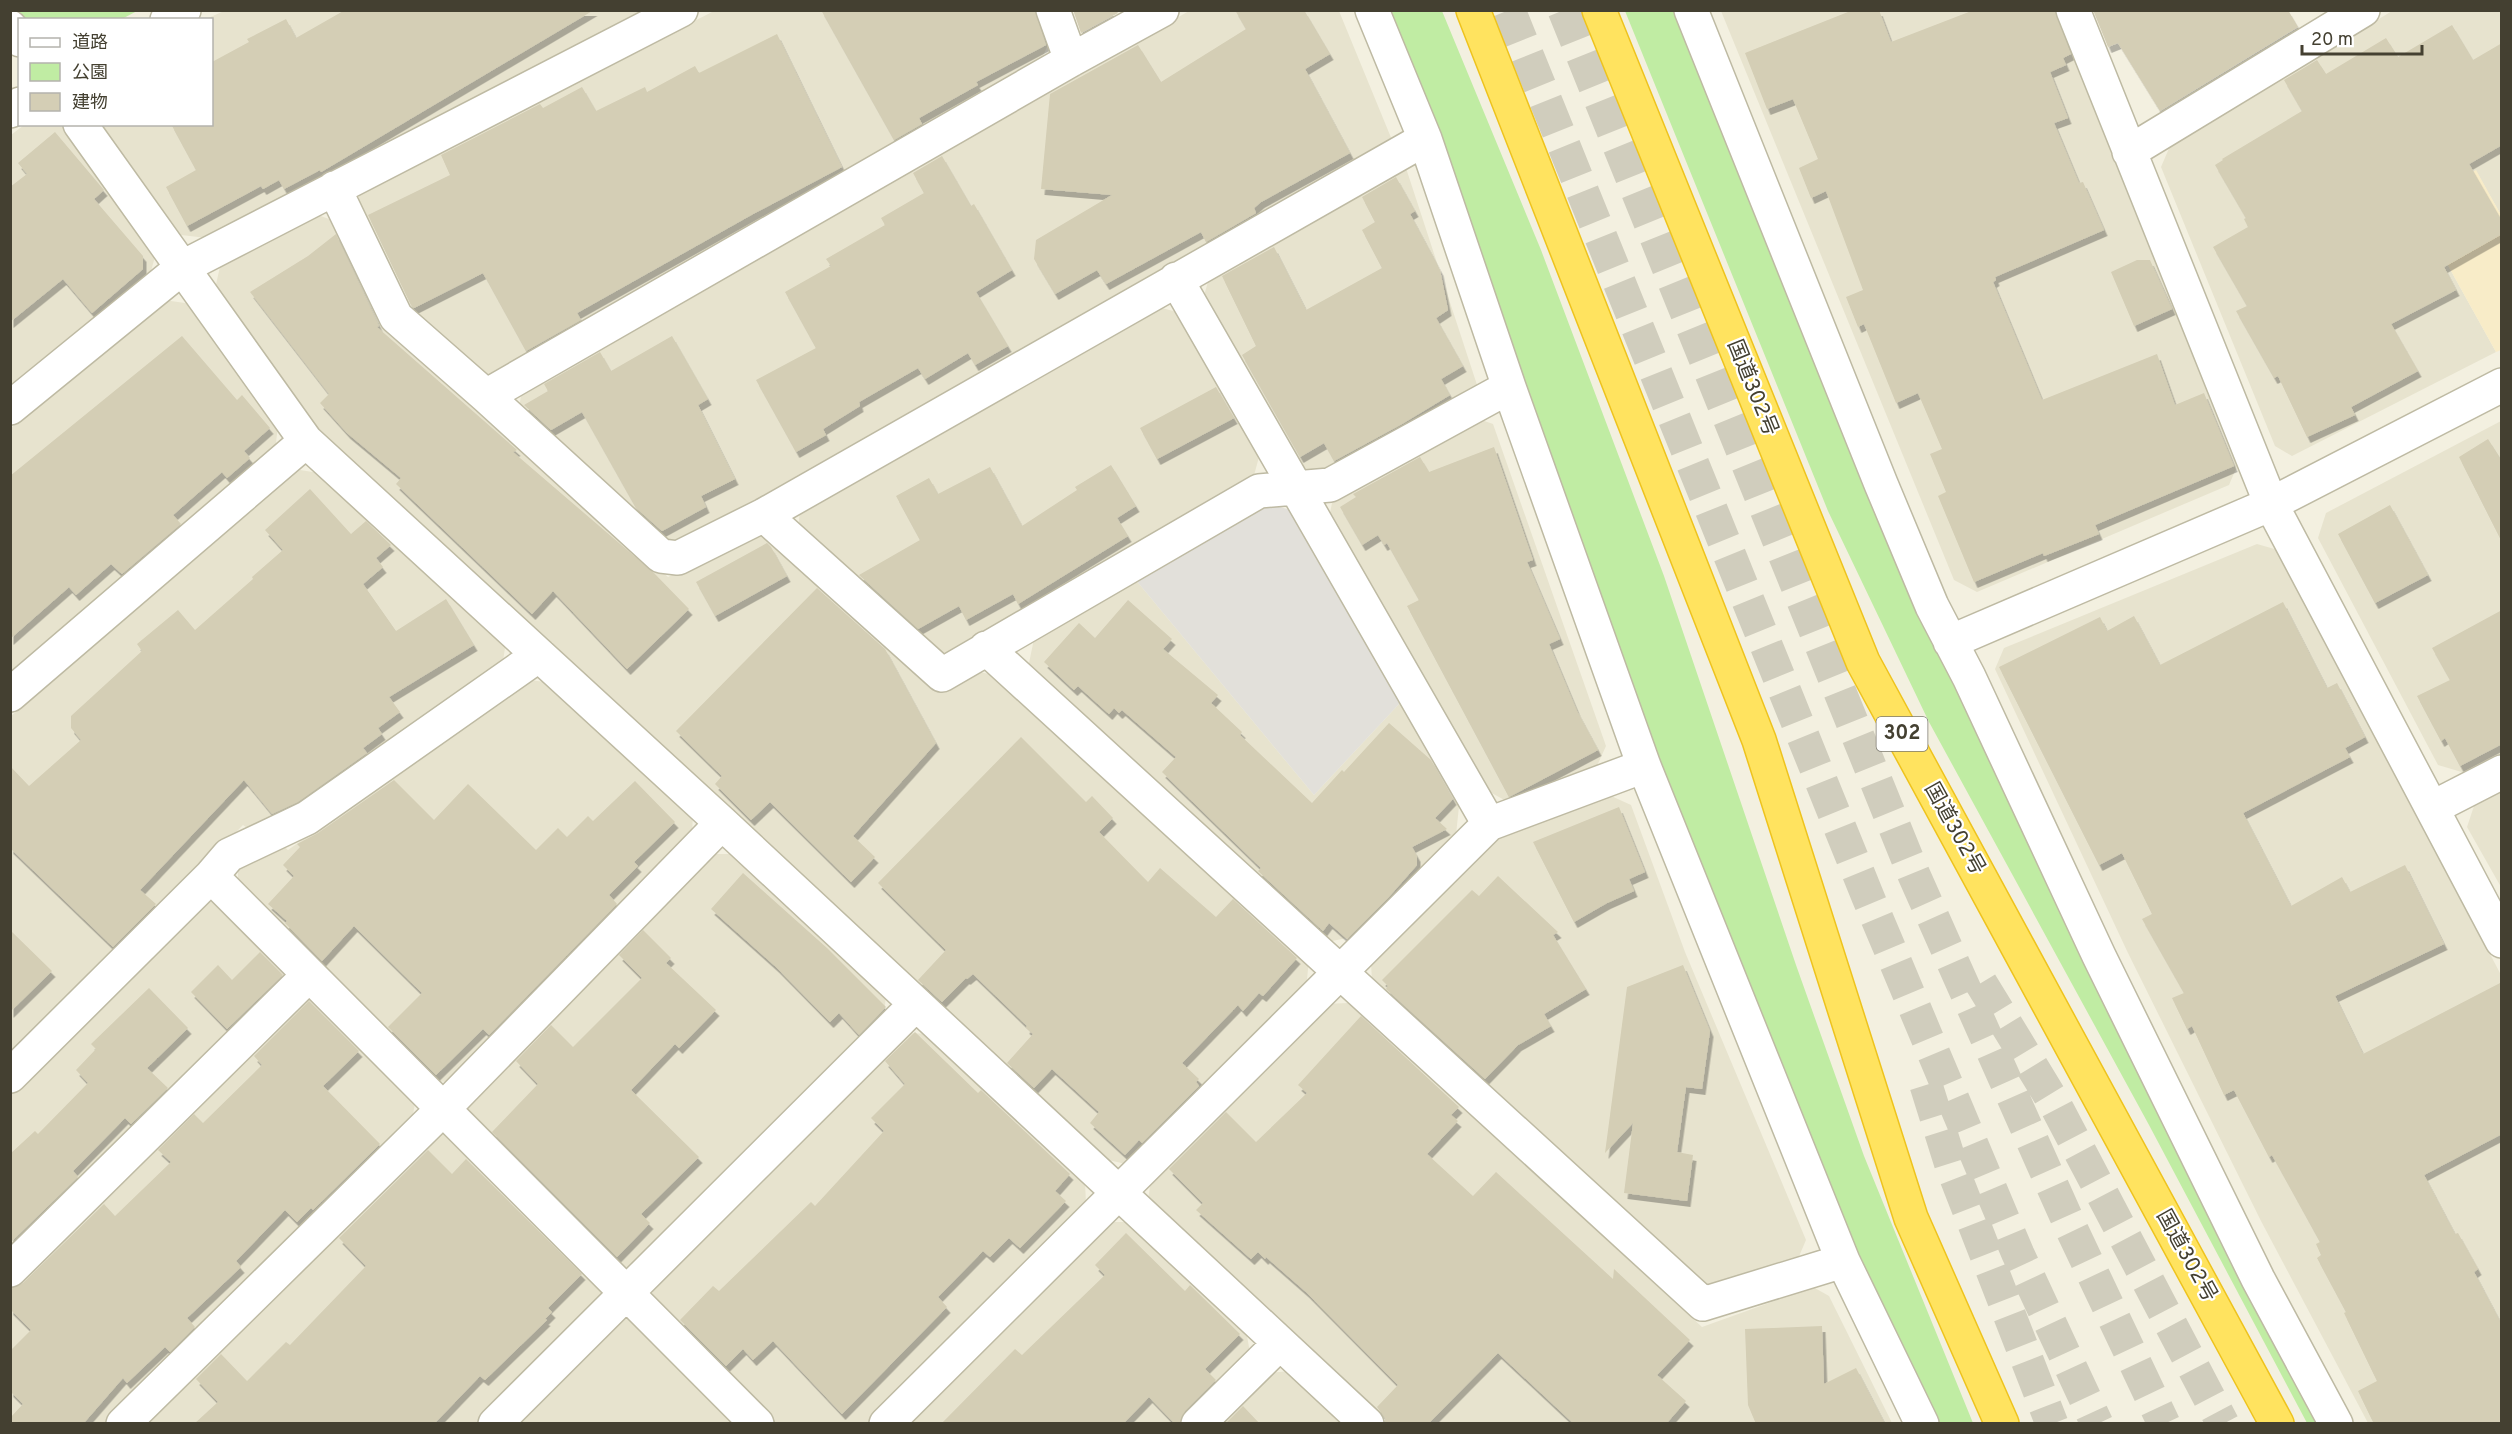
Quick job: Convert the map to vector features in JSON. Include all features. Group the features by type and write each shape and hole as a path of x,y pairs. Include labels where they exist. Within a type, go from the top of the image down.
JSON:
{"highway":[{"path":"1473,10 1759,740 1911,1218 2002,1424"},
{"name":"国道302号","path":"1599,10 1863,662 2277,1424"}],"street":[{"path":"170,18 184,10"},
{"path":"10,408 183,267 681,10"},
{"path":"1053,10 1071,60"},
{"path":"486,396 1162,10"},
{"path":"1372,10 1425,139 1509,387 1644,766 1843,1262 1922,1424"},
{"path":"1691,10 1932,606 1969,677 2120,999 2258,1279 2336,1424"},
{"path":"2073,10 2271,504 2502,941"},
{"path":"2129,152 2363,10"},
{"path":"81,126 306,441 722,823 1367,1424"},
{"path":"334,188 396,317 661,556 678,558 764,515 1425,139"},
{"path":"1176,279 1489,824"},
{"path":"1950,642 2271,504 2502,385"},
{"path":"764,515 942,675 1259,491 1330,485 1509,387"},
{"path":"10,695 306,441"},
{"path":"986,648 1704,1304 1843,1262"},
{"path":"10,1076 211,876 229,855 307,818 539,655"},
{"path":"886,1424 1489,824 1644,766"},
{"path":"2432,808 2502,772"},
{"path":"123,1424 443,1109 722,823"},
{"path":"211,876 757,1424"},
{"path":"10,1270 309,975"},
{"path":"495,1424 629,1293 916,1004"},
{"path":"1198,1424 1280,1343"}],"shaded area":[{"path":"224,11 648,11 207,238 181,235 103,126 213,126 213,18 208,18"},
{"path":"714,11 1038,11 1050,40 1040,63 496,375 473,372 401,308 355,215 360,192"},
{"path":"1189,11 1339,11 1392,140 683,543 653,539 518,414 522,390"},
{"path":"1721,11 2057,11 2238,464 2229,485 1977,592 1954,580"},
{"path":"2392,11 2501,11 2501,215 2476,171 2415,206 2496,352 2292,456 2275,446 2161,167 2170,146"},
{"path":"23,126 63,126 156,253 148,282 11,395 11,135"},
{"path":"1405,165 1479,391 1328,477 1301,470 1203,299 1210,275"},
{"path":"2476,170 2501,215 2501,350 2496,352 2415,206"},
{"path":"318,215 340,223 390,323 668,577 756,531 781,536 944,689 967,670 990,674 1309,959 1306,990 1130,1165 1104,1159 314,429 215,289 221,262"},
{"path":"164,300 192,304 278,425 275,452 11,678 11,428"},
{"path":"1158,307 1177,312 1259,457 1253,479 948,653 924,649 798,532 800,509"},
{"path":"1470,416 1493,424 1606,746 1596,768 1508,802 1488,791 1330,513 1334,493"},
{"path":"2501,421 2501,755 2465,773 2438,765 2318,538 2326,513"},
{"path":"300,470 325,474 506,641 502,668 259,836 243,825 11,1059 11,716"},
{"path":"1268,503 1290,510 1400,703 1314,795 1135,579"},
{"path":"2257,544 2278,550 2501,975 2501,1423 2368,1423 2261,1221 2128,953 1995,669 2004,648"},
{"path":"1135,579 1314,795 1400,703 1459,806 1456,835 1352,937 1327,942 1028,668 1035,634"},
{"path":"529,680 553,683 693,811 692,838 453,1082 429,1081 238,894 238,871 273,837 288,850"},
{"path":"2501,787 2501,887 2467,827 2476,800"},
{"path":"1609,795 1631,805 1685,952 1806,1240 1797,1261 1710,1286 1699,1283 1372,981 1371,963 1498,837"},
{"path":"711,854 738,854 886,993 884,1019 636,1267 614,1267 465,1122 466,1099"},
{"path":"203,902 228,902 291,964 286,989 11,1261 11,1094"},
{"path":"299,995 320,996 417,1093 411,1125 106,1423 11,1424 11,1281"},
{"path":"1348,1003 1702,1327 1813,1287 1829,1296 1892,1423 1389,1423 1148,1200 1151,1179 1325,1004"},
{"path":"907,1033 932,1034 1085,1181 1086,1205 868,1423 765,1423 650,1308 654,1282"},
{"path":"457,1132 603,1278 604,1301 480,1423 143,1424 431,1135"},
{"path":"1107,1222 1132,1222 1246,1330 1250,1353 1179,1423 904,1424"},
{"path":"623,1319 642,1320 746,1424 518,1424"},
{"path":"1291,1371 1348,1424 1216,1424 1268,1373"}],"green space":[{"path":"18,11 137,11 124,18 23,18"},
{"path":"1385,11 1442,11 1541,250 1664,576 1796,965 1864,1156 1973,1423 1932,1423 1849,1245 1677,817"},
{"path":"1625,11 1678,11 1777,254 2324,1423 2307,1423 2149,1125 1929,722 1828,511"}],"building":[{"path":"345,10 594,10 321,172 320,170 284,189 279,180 263,189 261,186 187,226 166,187 196,170 172,126 213,126 213,61 249,42 247,39 286,19 296,38"},
{"path":"821,10 1035,10 1046,45 976,82 978,85 919,118 922,124 894,140"},
{"path":"1073,10 1116,10 1118,13 1081,33"},
{"path":"1235,10 1304,10 1330,54 1305,69 1350,153 1261,202 1254,208 1256,213 1206,242 1201,232 1106,284 1097,270 1055,294 1034,259 1036,240 1112,195 1041,189 1050,94 1138,45 1161,82 1246,29"},
{"path":"1853,10 1879,10 1891,42 1974,10 2055,10 2071,54 2063,58 2066,65 2050,72 2068,118 2054,123 2079,183 2083,182 2104,230 1995,277 1996,280 1993,282 2042,400 2157,354 2175,405 2204,393 2234,466 2095,525 2099,534 2044,556 2043,553 1974,582 1938,496 1946,492 1930,454 1942,449 1918,393 1896,403 1864,324 1858,327 1846,297 1863,290 1826,191 1811,198 1799,168 1818,159 1793,99 1767,109 1745,53"},
{"path":"2093,10 2288,10 2298,27 2160,111 2118,43 2108,47"},
{"path":"2452,25 2473,60 2502,43 2502,145 2469,164 2502,221 2502,234 2444,267 2456,290 2391,324 2418,371 2351,407 2355,415 2307,437 2278,376 2274,378 2236,311 2247,306 2213,247 2248,227 2244,219 2246,218 2215,165 2302,111 2284,80 2317,60 2326,74 2386,38 2398,57"},
{"path":"777,34 842,167 577,313 581,320 526,351 483,273 414,308 411,305 368,215 450,175 441,155 540,104 543,108 582,87 596,111 645,87 647,92 695,66 699,73"},
{"path":"55,132 104,190 94,199 143,256 143,269 92,313 63,279 10,322 10,187 27,174 18,163"},
{"path":"942,156 971,206 974,204 1012,270 976,292 1008,346 975,365 968,353 925,379 918,368 859,402 860,406 823,429 826,435 796,452 756,380 816,348 785,292 831,266 826,259 885,225 881,218 924,193 913,173"},
{"path":"1396,177 1415,211 1410,214 1440,270 1448,310 1436,318 1463,366 1441,379 1450,395 1402,424 1334,461 1324,443 1300,457 1242,355 1256,346 1222,276 1274,247 1306,310 1382,268 1362,230 1375,222 1362,197"},
{"path":"336,234 379,326 377,327 517,450 513,452 654,573 689,609 627,669 553,591 532,614 396,484 401,478 347,433 320,403 329,394 250,292 308,256"},
{"path":"2137,260 2150,260 2172,309 2134,326 2111,272"},
{"path":"182,336 237,400 242,395 270,428 244,451 250,458 227,478 222,472 173,515 181,524 122,574 111,564 76,595 69,587 10,639 10,476"},
{"path":"672,336 708,399 698,405 735,479 701,496 706,507 662,531 636,508 582,412 551,430 524,405 548,391 544,384 600,352 611,371"},
{"path":"1216,387 1234,418 1157,459 1140,428"},
{"path":"2488,439 2502,461 2502,542 2459,457"},
{"path":"1494,447 1533,560 1527,562 1560,639 1549,644 1577,711 1598,750 1509,797 1407,606 1419,600 1387,543 1384,545 1378,535 1362,545 1340,507 1356,497 1353,494 1420,457 1429,472"},
{"path":"1111,465 1136,506 1117,518 1128,536 1018,604 1013,594 966,620 959,606 918,629 859,575 920,540 896,496 929,478 938,494 990,467 1022,526 1077,490 1075,487"},
{"path":"310,489 351,534 366,521 391,545 376,558 383,567 363,584 396,631 446,599 474,645 389,697 400,712 378,728 382,734 363,748 367,753 298,802 272,814 244,780 140,890 156,904 113,947 10,848 10,766 29,786 81,740 71,728 71,716 142,651 137,644 178,610 195,630 253,579 252,577 283,550 265,530"},
{"path":"2390,505 2428,575 2375,603 2338,534"},
{"path":"767,543 787,576 715,616 696,582"},
{"path":"817,588 885,649 936,743 853,836 875,857 851,882 770,802 751,820 715,784 722,776 676,731"},
{"path":"1128,600 1172,639 1163,649 1218,695 1211,703 1242,732 1240,735 1312,803 1389,723 1431,760 1453,799 1435,818 1447,829 1412,847 1417,856 1417,865 1347,939 1329,923 1323,931 1258,871 1261,868 1162,772 1176,757 1122,710 1119,713 1114,708 1109,714 1078,686 1074,690 1044,662 1079,623 1095,638"},
{"path":"2283,602 2327,688 2337,683 2365,737 2345,748 2350,757 2243,813 2291,906 2342,877 2350,892 2405,865 2444,944 2335,996 2363,1054 2502,982 2502,1134 2424,1175 2455,1234 2458,1233 2478,1269 2474,1272 2502,1325 2502,1424 2374,1424 2358,1391 2377,1381 2344,1313 2346,1312 2317,1258 2321,1255 2316,1244 2320,1242 2272,1155 2269,1157 2234,1090 2224,1095 2192,1026 2187,1029 2172,998 2184,993 2142,919 2152,914 2122,853 2099,865 1999,667 2100,617 2107,631 2134,616 2160,665"},
{"path":"2502,610 2502,744 2460,766 2445,738 2441,741 2417,696 2450,680 2432,648"},
{"path":"1021,737 1086,802 1092,796 1113,818 1099,832 1148,882 1160,868 1216,917 1233,899 1297,958 1263,996 1259,993 1243,1011 1238,1005 1182,1063 1199,1079 1196,1082 1199,1086 1142,1143 1139,1140 1125,1155 1090,1123 1099,1112 1052,1069 1034,1088 1007,1063 1033,1034 973,974 942,1002 918,980 946,950 878,883"},
{"path":"394,780 434,820 468,784 536,850 558,828 567,837 588,816 593,821 635,781 675,822 634,862 638,866 609,895 617,904 489,1035 483,1029 436,1075 388,1027 422,993 354,926 322,961 285,923 287,921 268,904 294,876 283,865 300,847 297,844 318,833"},
{"path":"1619,807 1645,872 1629,879 1634,891 1574,922 1533,842"},
{"path":"743,873 827,948 886,1007 859,1035 839,1013 830,1022 776,967 711,909"},
{"path":"1498,876 1558,932 1553,935 1586,989 1544,1014 1551,1026 1518,1045 1485,1079 1386,989 1388,986 1382,980 1472,890 1479,896"},
{"path":"10,930 52,971 10,1012"},
{"path":"643,930 671,958 666,963 716,1010 679,1048 675,1044 631,1090 699,1157 641,1214 650,1223 617,1257 492,1132 538,1084 516,1061 551,1025 573,1047 642,978 619,955"},
{"path":"260,952 283,975 227,1029 191,992 218,965 232,980"},
{"path":"1683,965 1710,1031 1702,1089 1686,1087 1677,1152 1693,1155 1687,1201 1624,1193 1633,1123 1605,1153 1627,987"},
{"path":"149,988 188,1028 147,1068 168,1088 131,1124 125,1118 73,1171 78,1177 10,1243 10,1154 35,1131 38,1134 88,1083 76,1070 96,1049 91,1044"},
{"path":"309,1001 359,1051 323,1086 380,1144 313,1210 311,1208 297,1222 285,1210 236,1261 241,1267 187,1318 195,1327 170,1352 165,1347 127,1383 123,1378 83,1424 10,1424 10,1418 23,1404 10,1391 10,1351 31,1330 10,1309 10,1288 23,1283 104,1204 115,1216 171,1162 158,1150 194,1114 203,1123 262,1065 254,1056"},
{"path":"1361,1016 1459,1107 1451,1115 1458,1121 1427,1154 1473,1196 1496,1172 1613,1279 1614,1269 1690,1340 1657,1375 1686,1401 1666,1424 1574,1424 1498,1353 1428,1424 1385,1424 1385,1418 1377,1407 1398,1385 1306,1292 1266,1257 1265,1259 1258,1252 1251,1259 1196,1210 1203,1203 1169,1169 1226,1112 1256,1142 1307,1093 1298,1085"},
{"path":"915,1032 978,1093 981,1090 1070,1174 1055,1191 1066,1201 1020,1248 1009,1238 990,1257 983,1251 938,1297 947,1307 842,1414 773,1341 753,1360 743,1349 726,1366 680,1320 713,1286 719,1291 811,1202 815,1206 884,1131 871,1118 905,1084 885,1061"},
{"path":"428,1150 452,1174 466,1159 582,1274 548,1308 552,1312 545,1319 547,1320 485,1380 480,1376 434,1424 194,1424 218,1402 196,1379 221,1354 247,1381 286,1342 290,1345 366,1266 339,1238"},
{"path":"1126,1233 1185,1291 1190,1285 1240,1334 1205,1369 1216,1380 1185,1411 1180,1424 1175,1424 1149,1397 1123,1424 941,1424 1015,1349 1022,1355 1105,1275 1095,1265"},
{"path":"1822,1326 1824,1384 1856,1368 1885,1424 1756,1424 1748,1405 1745,1329"},
{"path":"1243,1406 1260,1424 1225,1424"}],"tunnel":[{"path":"1509,10 1868,897 2018,1254 2097,1424"},
{"path":"1564,10 1914,875 2072,1230 2164,1424"},
{"path":"1981,983 2056,1106 2223,1424"},
{"path":"1926,1085 1951,1165 2052,1424"}]}
